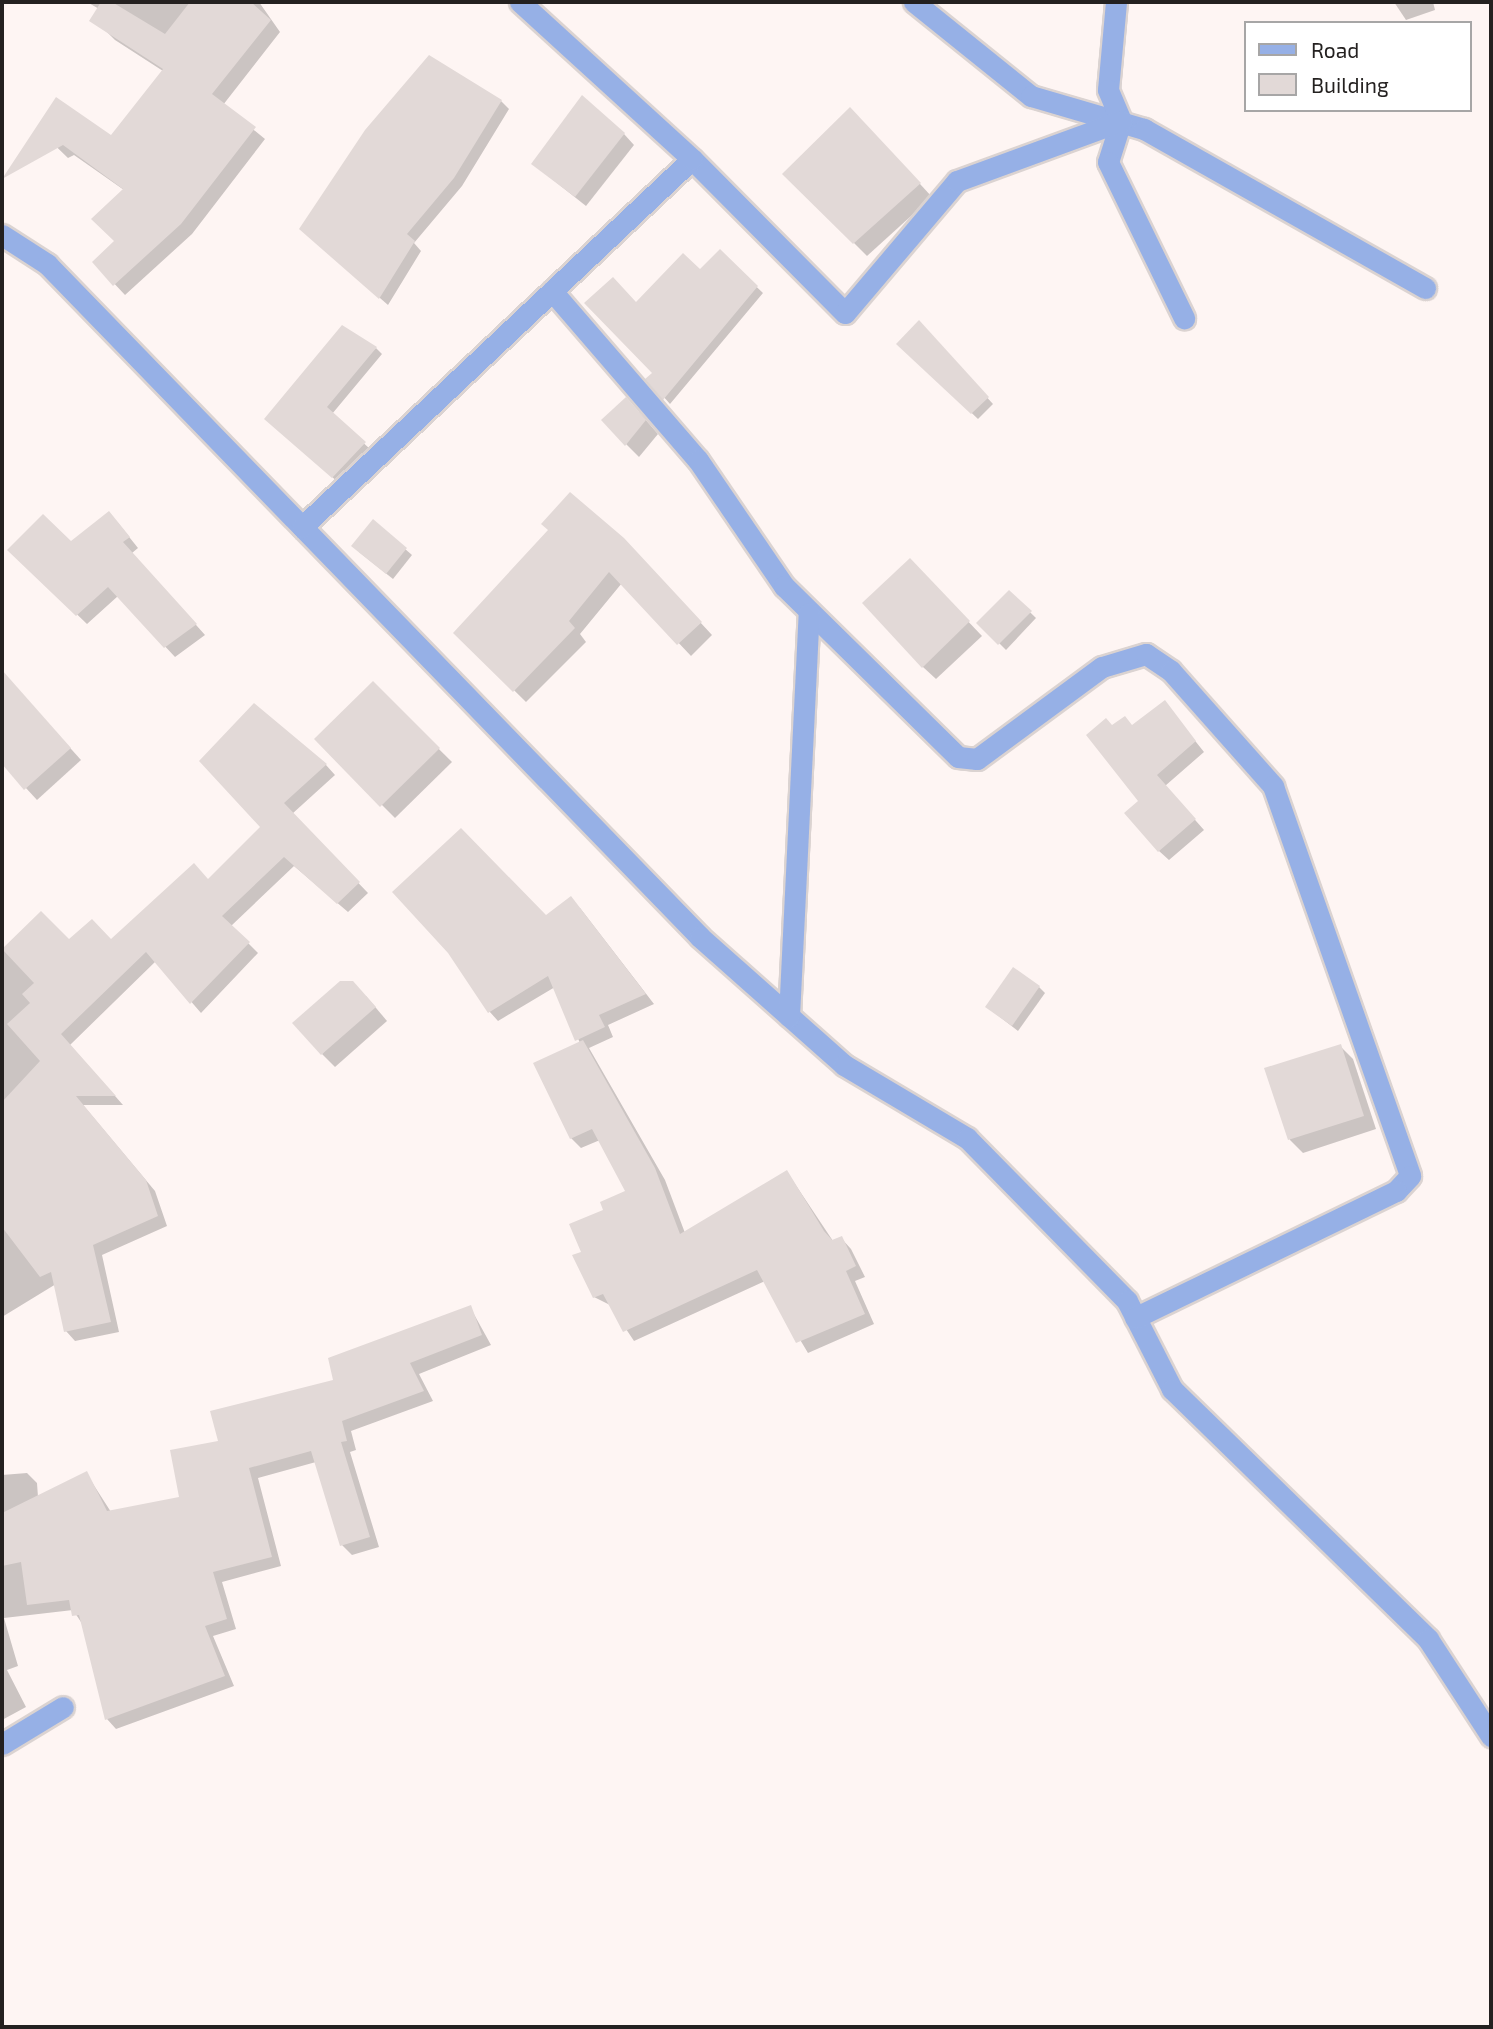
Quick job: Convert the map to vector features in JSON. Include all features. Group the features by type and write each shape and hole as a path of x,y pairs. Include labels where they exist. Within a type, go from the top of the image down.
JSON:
{"street":[{"path":"520,2 692,159 845,313 957,181 1121,121"},
{"path":"914,2 1031,96 1121,121 1425,288"},
{"path":"1116,2 1108,90 1121,121 1108,162 1184,318"},
{"path":"302,527 692,159"},
{"path":"2,235 47,264 700,937 844,1065 967,1138 1127,1301 1172,1389 1428,1639 1491,1736"},
{"path":"552,291 698,460 809,613 958,757 976,759 1102,667 1146,653 1171,671 1273,786 1410,1176 1396,1191 1135,1318"},
{"path":"789,1016 809,613"},
{"path":"2,1744 63,1707"}],"building":[{"path":"101,2 112,2 165,34 190,2 251,2 271,20 212,94 256,127 181,224 113,286 92,262 114,241 91,219 123,189 63,145 2,179 56,97 111,135 163,69 89,21"},
{"path":"429,55 502,100 454,178 407,234 415,241 379,299 299,229 365,130"},
{"path":"582,95 625,133 575,197 531,164"},
{"path":"850,107 921,183 853,244 782,174"},
{"path":"720,249 758,286 663,400 645,379 652,373 584,303 613,277 636,302 683,253 700,269"},
{"path":"919,320 989,397 971,414 896,344"},
{"path":"342,325 377,347 327,407 366,442 332,478 264,419"},
{"path":"626,397 646,420 625,446 601,420"},
{"path":"570,492 624,538 702,622 677,645 609,572 569,621 575,628 513,692 453,633 548,530 541,524"},
{"path":"109,511 130,537 123,542 197,624 164,648 108,587 76,616 7,550 43,514 71,541"},
{"path":"373,519 407,548 386,574 351,546"},
{"path":"910,558 970,621 922,668 862,603"},
{"path":"1009,590 1032,611 998,645 976,623"},
{"path":"2,670 71,748 24,790 2,764"},
{"path":"373,681 440,748 380,807 314,739"},
{"path":"1165,700 1196,741 1157,775 1196,819 1158,852 1124,813 1138,801 1086,735 1106,718 1112,725 1125,716 1132,725"},
{"path":"254,703 327,764 284,803 360,882 337,904 284,857 222,916 250,942 190,1004 146,952 61,1034 116,1096 76,1096 146,1180 158,1216 93,1245 111,1322 64,1332 51,1272 40,1277 2,1227 2,1102 40,1061 7,1024 30,1003 22,994 34,983 2,949 41,911 69,939 92,919 111,939 194,863 208,879 260,827 199,761"},
{"path":"461,828 546,915 571,896 646,994 599,1015 605,1027 575,1041 548,976 488,1013 448,953 392,892"},
{"path":"1013,967 1040,986 1012,1026 985,1007"},
{"path":"340,981 353,981 376,1007 321,1055 292,1023"},
{"path":"583,1040 655,1168 680,1234 787,1170 824,1231 832,1240 842,1236 856,1266 846,1271 865,1314 796,1343 757,1270 623,1332 603,1294 593,1298 572,1255 581,1252 569,1224 603,1210 600,1202 625,1191 592,1129 570,1139 533,1063"},
{"path":"1341,1044 1364,1116 1288,1140 1264,1068"},
{"path":"471,1305 482,1335 410,1363 424,1391 342,1421 347,1441 341,1442 370,1537 340,1546 311,1451 249,1468 272,1557 213,1572 227,1619 205,1626 225,1676 105,1720 79,1615 72,1616 69,1600 27,1605 21,1562 2,1566 2,1513 87,1471 107,1511 179,1497 170,1450 218,1441 210,1411 333,1380 328,1358"}]}
